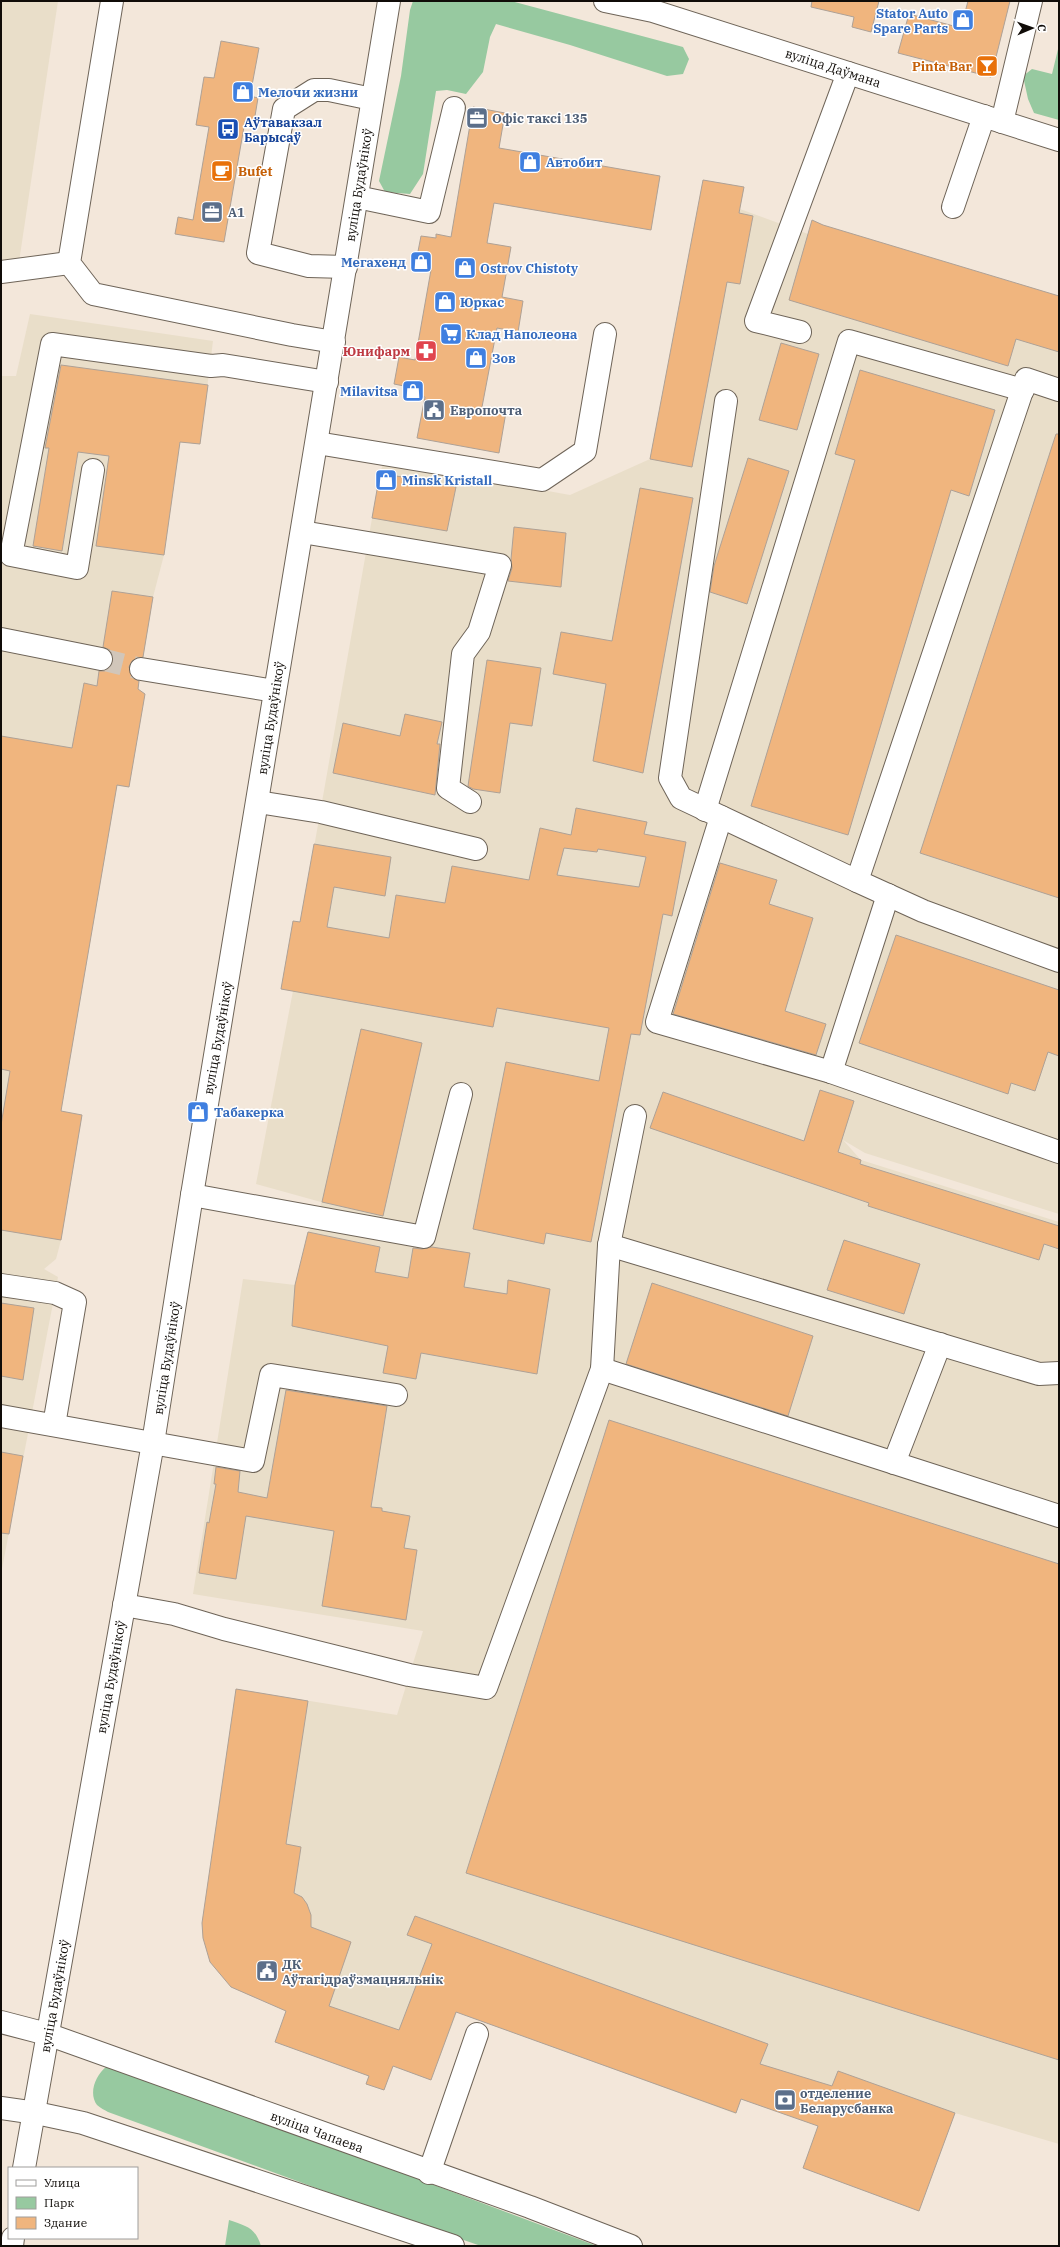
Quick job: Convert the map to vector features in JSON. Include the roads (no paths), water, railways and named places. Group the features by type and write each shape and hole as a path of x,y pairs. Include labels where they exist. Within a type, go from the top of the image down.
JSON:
{"main road":[{"path":"112,1 70,263 93,294 292,335 334,342"},
{"name":"вуліца Будаўнікоў","path":"24,2167 36,2113 48,2034 153,1443 192,1195 334,342 389,1"},
{"name":"вуліца Даўмана","path":"605,1 654,6 848,73 1059,140"},
{"path":"953,207 993,119 1032,1"},
{"path":"800,332 756,321 848,73"},
{"path":"346,267 309,266 258,253 284,109 314,90 329,90 372,99"},
{"path":"357,197 429,212 454,108"},
{"path":"1,272 70,263"},
{"path":"317,443 542,480 585,451 605,334"},
{"path":"1023,390 849,341 713,814 657,1022 831,1072 1059,1152"},
{"path":"92,470 77,568 11,555 52,344 211,366 223,365 327,382"},
{"path":"856,881 1026,379 1059,390"},
{"path":"726,401 670,778 681,798 923,911 1059,960"},
{"path":"302,532 500,565 479,632 463,654 448,788 470,802"},
{"path":"1,639 101,659"},
{"path":"141,669 275,691"},
{"path":"258,802 321,812 476,849"},
{"path":"831,1072 888,895"},
{"path":"192,1195 424,1237 461,1094"},
{"path":"124,1605 174,1614 224,1629 409,1675 486,1688 602,1369 609,1245 635,1116"},
{"path":"609,1245 1039,1374 1059,1373"},
{"path":"1,1285 55,1293 75,1302 54,1426"},
{"path":"894,1463 940,1344"},
{"path":"602,1369 1059,1516"},
{"path":"1,1416 253,1461 271,1375 396,1395"},
{"name":"вуліца Чапаева","path":"1,2022 48,2034 429,2173 530,2207 631,2246"},
{"path":"429,2173 477,2034"},
{"path":"1,2108 36,2113 83,2124 453,2246"}],"tunnel":[{"path":"101,659 141,669"}],"place":[{"name":"Stator Auto Spare Parts","path":"963,20"},
{"name":"Pinta Bar","path":"987,66"},
{"name":"Мелочи жизни","path":"243,92"},
{"name":"Офіс таксі 135","path":"477,118"},
{"name":"Аўтавакзал Барысаў","path":"228,129"},
{"name":"Автобит","path":"530,162"},
{"name":"Bufet","path":"222,171"},
{"name":"A1","path":"212,212"},
{"name":"Мегахенд","path":"421,262"},
{"name":"Ostrov Chistoty","path":"465,268"},
{"name":"Юркас","path":"445,302"},
{"name":"Клад Наполеона","path":"451,334"},
{"name":"Юнифарм","path":"426,351"},
{"name":"Зов","path":"476,358"},
{"name":"Milavitsa","path":"413,391"},
{"name":"Европочта","path":"434,410"},
{"name":"Minsk Kristall","path":"386,480"},
{"name":"Табакерка","path":"198,1112"},
{"name":"ДК Аўтагідраўзмацняльнік","path":"267,1971"},
{"name":"отделение Беларусбанка","path":"785,2100"}]}
